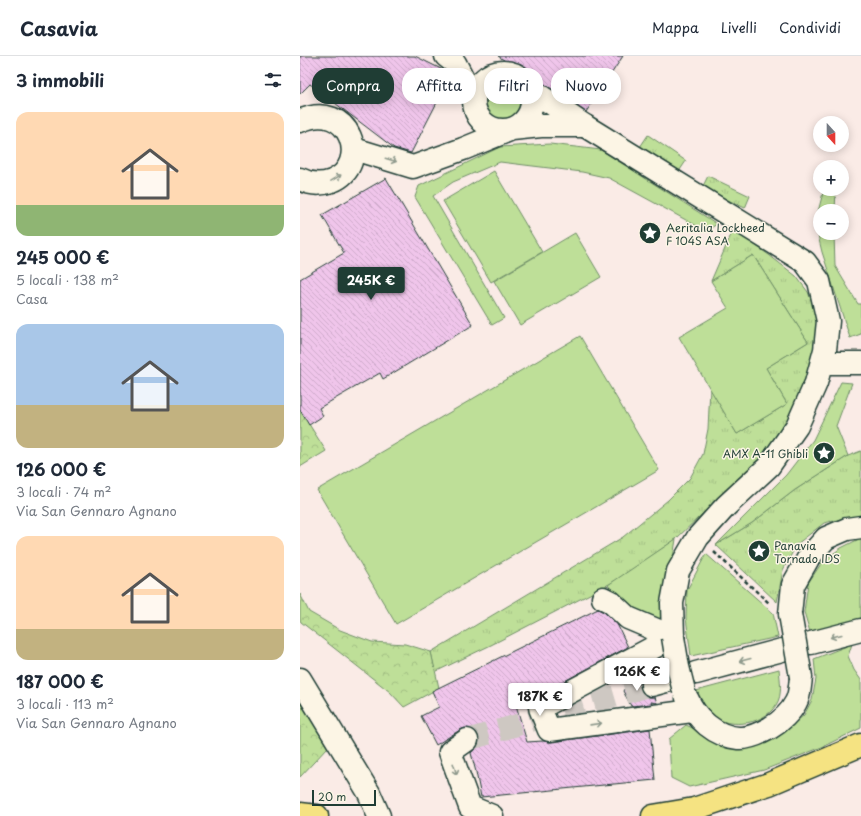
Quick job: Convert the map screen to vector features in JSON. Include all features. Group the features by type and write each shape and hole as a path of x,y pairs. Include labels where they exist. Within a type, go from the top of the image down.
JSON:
{"main road":[{"path":"653,816 694,809 769,784 861,745"},
{"path":"300,814 317,816"}],"lane":[{"path":"446,56 455,63 458,68"},
{"path":"476,92 479,84 500,64"},
{"path":"543,98 585,126 805,262 819,281 828,321 825,350 816,383 797,426 769,466 726,506 698,537 678,571 672,603 673,637 678,667 669,685 692,711 716,732 739,738 759,734 781,721 797,701 801,677 790,619 793,585 809,557 826,538 847,529 861,527"},
{"path":"474,104 475,110 481,120 489,126 504,130 541,126 585,126"},
{"path":"354,149 413,167 464,149 512,129 521,124 526,118 532,104"},
{"path":"300,121 310,116 322,116 334,119 349,133 354,149 350,165 340,178 323,185 305,182 300,179"},
{"path":"822,363 861,363"},
{"path":"603,598 611,602 628,618 673,637"},
{"path":"811,643 861,630"},
{"path":"673,637 540,708 549,730 692,711"},
{"path":"696,674 782,650"},
{"path":"300,679 369,794 379,816"},
{"path":"468,740 450,752 470,807 492,816"}],"path":[{"path":"698,537 790,619"}],"green space":[{"path":"486,104 524,104 519,116 509,121 501,121 494,118 489,113"},
{"path":"648,135 686,161 678,173 640,147"},
{"path":"550,144 601,150 717,224 706,231 609,178 582,172 500,162 453,182 433,196 504,318 492,325 415,197 419,186 500,147"},
{"path":"494,171 542,252 491,282 443,201"},
{"path":"708,176 750,196 745,208 702,188"},
{"path":"822,196 836,196 835,204 820,204"},
{"path":"733,230 796,276 808,292 818,317 815,348 796,408 768,451 676,539 617,580 435,672 431,652 623,537 668,500 690,478 703,454 708,429 710,388 737,434 787,404 766,368 808,342 753,255 711,281"},
{"path":"575,233 601,277 520,325 494,281"},
{"path":"819,240 834,240 835,266 858,304 861,304 861,334 850,338"},
{"path":"753,255 808,342 766,368 787,404 737,434 679,337 728,308 711,281"},
{"path":"580,336 659,470 396,624 317,490"},
{"path":"841,382 852,383 836,426 848,456 795,490 752,523 716,545 786,475 813,440"},
{"path":"300,410 326,451 300,467"},
{"path":"861,451 861,516 824,523 797,544 783,570 777,602 716,545 752,523 795,490 848,456"},
{"path":"861,538 861,619 810,632 804,612 808,583 823,561 841,548"},
{"path":"676,539 662,629 622,606 608,585"},
{"path":"706,554 773,613 778,637 691,656 686,618 687,590"},
{"path":"300,594 309,612 340,630 372,642 405,644 431,652 439,688 404,707 390,692 301,622"},
{"path":"852,644 848,656 854,670 861,680 861,728 822,747 764,770 689,787 671,778 669,739 686,725 712,737 789,728 804,715 812,700 816,679 814,659"},
{"path":"779,669 780,697 770,712 762,718 743,723 723,722 706,713 698,700 696,691"},
{"path":"300,700 328,747 300,777"}],"building":[{"path":"300,56 415,56 439,68 402,68 402,104 436,104 411,153 394,148 336,104 394,104 394,68 312,68 312,86 310,84 300,94"},
{"path":"498,56 623,56 615,68 551,68 551,88 543,83 543,68 516,68"},
{"path":"574,104 591,104 586,112"},
{"path":"386,178 473,325 383,379 380,373 319,408 323,416 309,425 300,410 300,279 344,253 322,215"},
{"path":"598,609 604,612 617,624 628,647 533,698 516,705 527,742 551,742 650,729 655,780 481,797 471,753 478,745 479,738 477,733 472,729 465,728 436,745 421,716 439,707 432,691"},
{"path":"643,670 645,675 640,682 640,689 643,694 649,697 655,697 657,703 651,702 652,704 631,706 623,691 632,676"}],"tunnel":[{"path":"467,740 652,685"}],"place":[{"name":"Aeritalia Lockheed F 104S ASA","path":"650,233"},
{"name":"AMX A-11 Ghibli","path":"824,453"},
{"name":"Panavia Tornado IDS","path":"759,551"}]}
